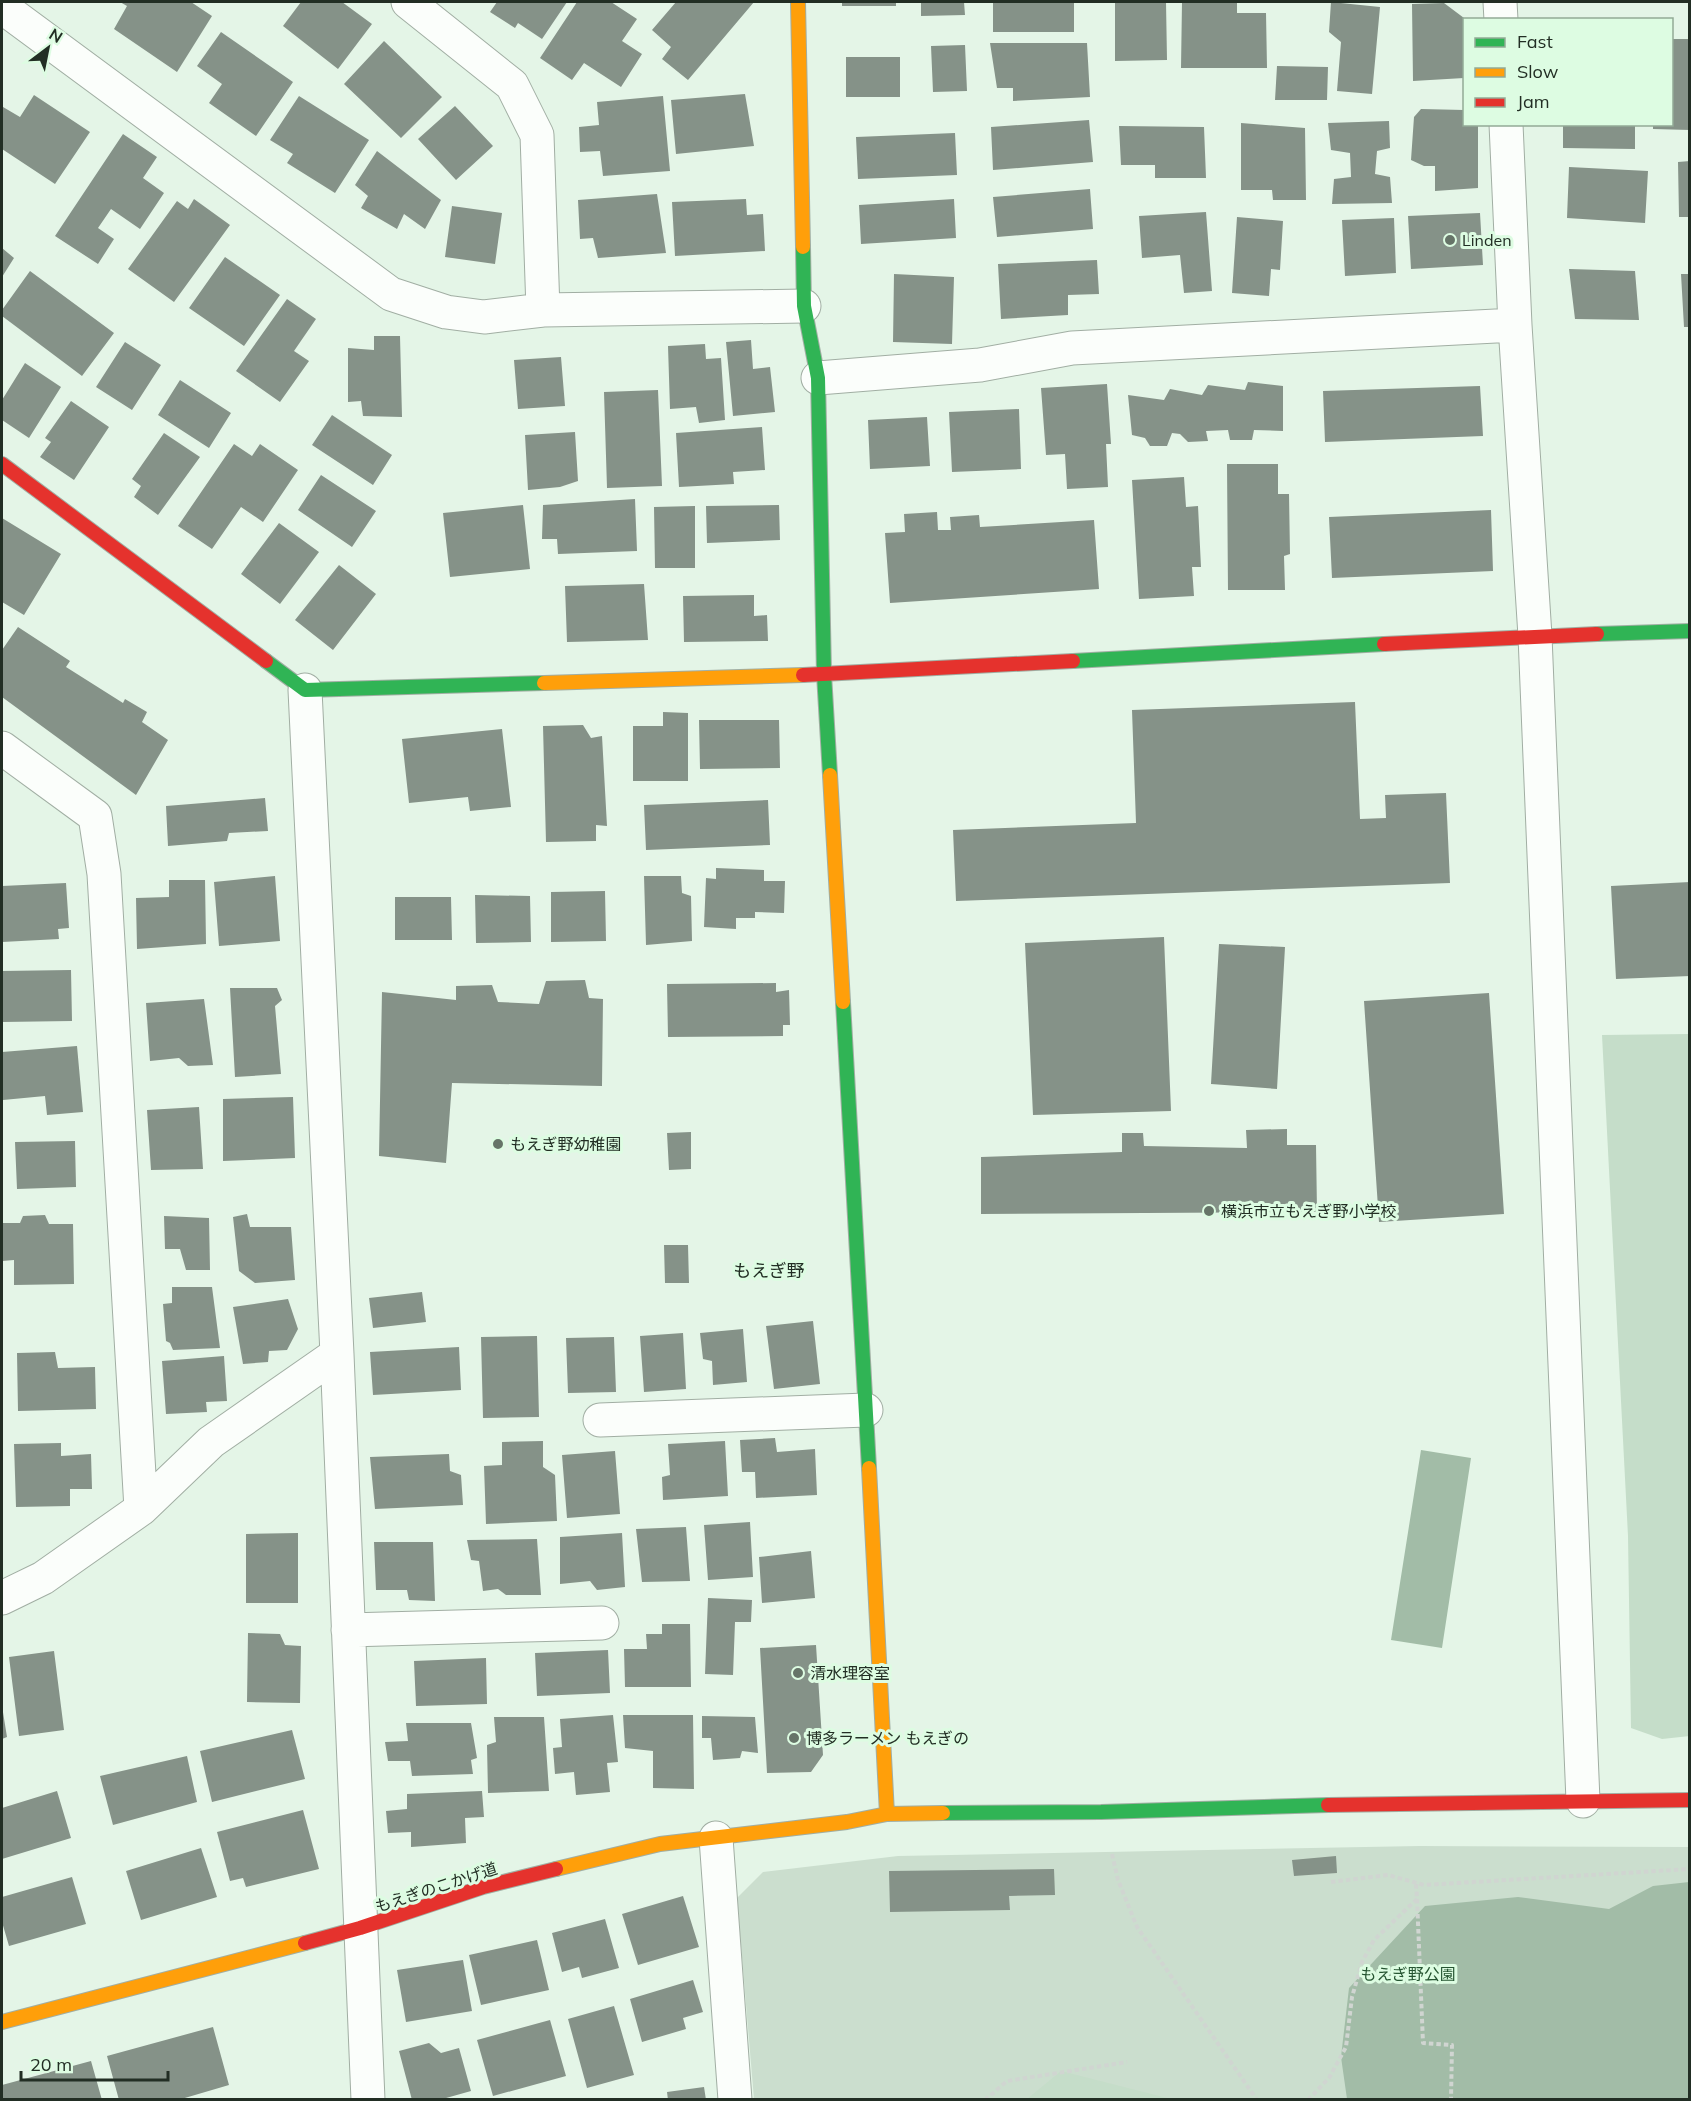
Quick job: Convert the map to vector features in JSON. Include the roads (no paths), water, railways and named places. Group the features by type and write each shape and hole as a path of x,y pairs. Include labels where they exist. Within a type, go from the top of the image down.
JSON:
{"street":[{"path":"408,2 512,86 537,135 543,310"},
{"path":"798,2 804,306 818,378 824,674 887,1814"},
{"path":"1500,2 1501,18"},
{"path":"2,7 392,294 446,312 484,317 543,310 804,306"},
{"path":"1506,126 1515,325 1534,636 1583,1801"},
{"path":"818,378 980,364 1072,348 1515,325"},
{"path":"2,464 305,690 824,674 1534,636 1689,631"},
{"path":"305,690 337,1354 368,2100"},
{"path":"2,748 95,816 104,874 141,1509"},
{"path":"2,1599 43,1578 141,1509 211,1442 337,1354"},
{"path":"600,1420 866,1410"},
{"path":"348,1630 602,1623"},
{"name":"もえぎのこかげ道","path":"2,2022 360,1928 483,1887 660,1844 847,1822 887,1814 1101,1812 1409,1803 1689,1800"},
{"path":"716,1838 735,2100"}],"place":[{"name":"Linden","path":"1450,240"},
{"name":"もえぎ野幼稚園","path":"498,1144"},
{"name":"横浜市立もえぎ野小学校","path":"1209,1211"},
{"name":"清水理容室","path":"798,1673"},
{"name":"博多ラーメン もえぎの","path":"794,1738"}],"district":[{"name":"もえぎ野","path":"769,1270"}],"park label":[{"name":"もえぎ野公園","path":"1408,1974"}]}
